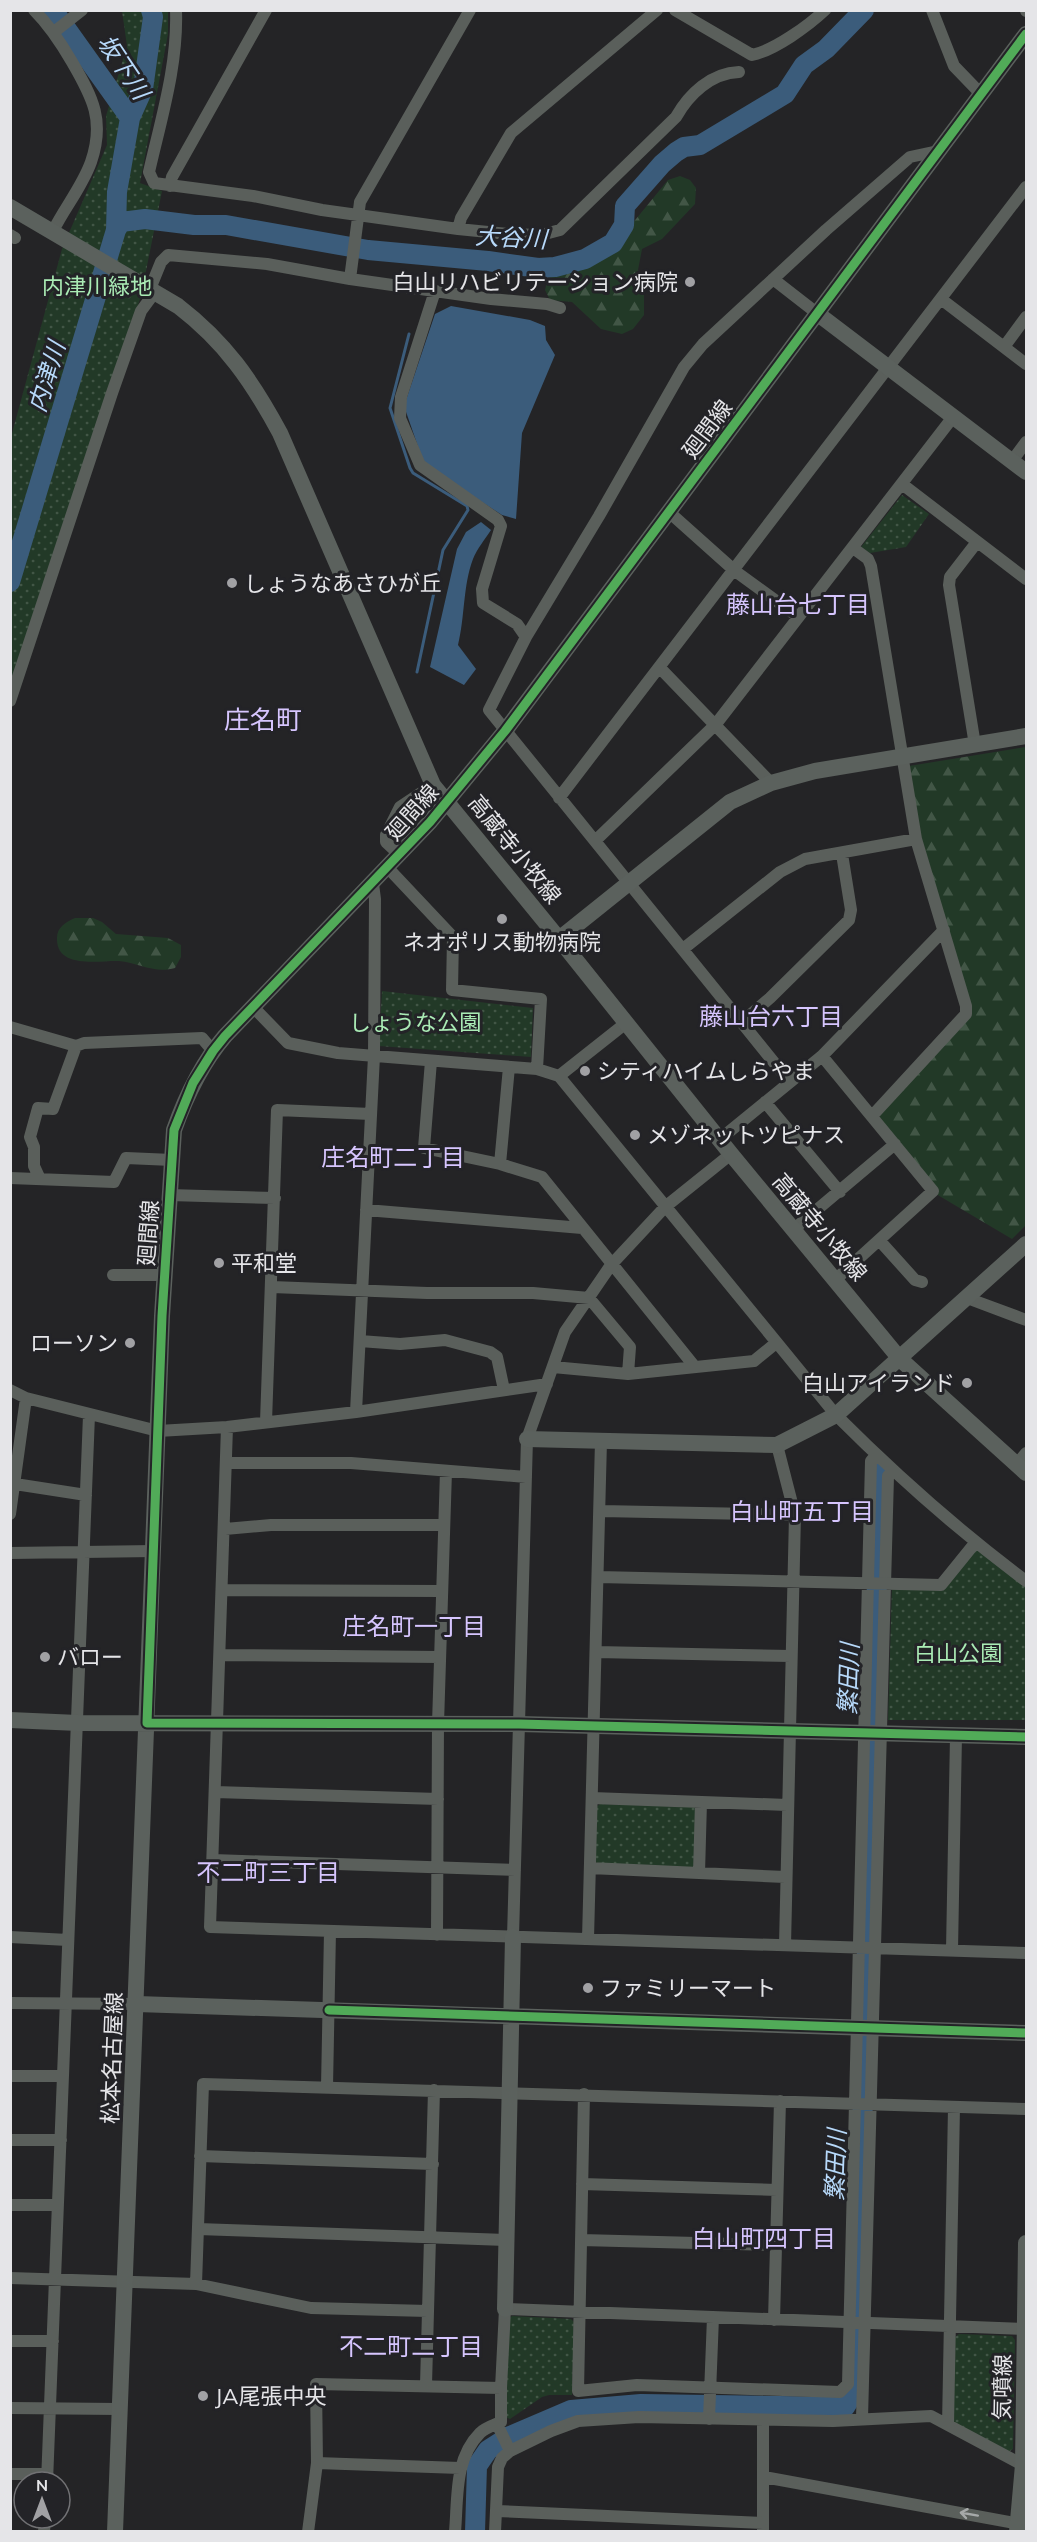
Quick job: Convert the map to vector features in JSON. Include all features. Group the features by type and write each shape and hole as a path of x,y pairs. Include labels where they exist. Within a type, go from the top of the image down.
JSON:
{"street":[{"path":"34,10 56,31 91,93 96,110 98,136 90,163 56,232"},
{"path":"56,31 82,10"},
{"path":"176,10 177,35 173,67 150,172 154,183 253,196 358,215 458,229 541,235 560,230 668,126 700,88 718,76 739,72"},
{"path":"170,186 172,177 266,10"},
{"path":"350,279 360,202 470,10"},
{"path":"458,229 461,218 511,133 657,10"},
{"path":"675,10 753,55 761,53 803,28 825,10"},
{"path":"932,10 954,66 981,94"},
{"name":"廻間線","path":"147,1723 169,1195 174,1130 182,1106 213,1051 448,803 505,731 1026,34"},
{"path":"789,1081 743,1021 489,710 526,637 599,516 684,367 703,344 910,157 938,151"},
{"path":"560,798 1026,187"},
{"name":"高蔵寺小牧線","path":"10,207 150,289 200,323 233,357 258,391 280,433 433,785 560,939 719,1140 900,1359 1023,1464"},
{"path":"10,701 141,311 161,262 168,255 267,264 350,279 522,303 547,304 560,308"},
{"path":"773,279 1026,472"},
{"path":"435,291 401,397 400,418 420,465 498,520 501,526 482,589 483,603 517,624 526,637"},
{"path":"941,299 1026,364"},
{"path":"1004,348 1026,317"},
{"path":"596,840 716,724 797,616 853,548 953,417"},
{"path":"1012,461 1026,442"},
{"path":"902,484 1026,579"},
{"path":"669,512 735,571 797,616"},
{"path":"975,745 949,585 950,577 977,542"},
{"path":"853,548 868,559 871,566 916,839 966,1005 966,1014 872,1116"},
{"path":"660,668 771,783"},
{"path":"560,939 714,813 750,791 815,771 1026,736"},
{"path":"400,855 386,842 386,835 400,807 424,791"},
{"path":"683,949 780,872 805,859 916,839"},
{"path":"743,1021 770,998 849,920 851,910 842,854"},
{"path":"388,868 453,937 452,990 541,999 537,1069"},
{"path":"356,1412 374,1056 376,988 373,884"},
{"path":"719,1140 822,1056 944,930"},
{"path":"254,1008 288,1043 338,1053 537,1069 559,1076 836,1415 893,1471 975,1543 1026,1581"},
{"path":"559,1076 626,1023"},
{"path":"10,1027 76,1046 84,1043 202,1038 213,1051"},
{"path":"40,1179 34,1166 34,1147 30,1137 38,1108 53,1109 76,1046"},
{"path":"822,1056 933,1191 835,1280"},
{"path":"431,1061 424,1149 500,1164 542,1177 695,1367"},
{"path":"500,1164 509,1067"},
{"path":"765,1102 840,1192"},
{"path":"266,1422 277,1110 371,1114"},
{"path":"794,1229 895,1144"},
{"path":"455,2532 460,2468 466,2451 481,2432 501,2422 527,1439 566,1332 611,1265 665,1207 731,1154"},
{"path":"10,1178 114,1182 126,1158 172,1160"},
{"path":"169,1195 274,1198"},
{"path":"366,1210 582,1228"},
{"path":"879,1240 915,1280 922,1282"},
{"path":"527,1439 777,1445 836,1415 1026,1244"},
{"path":"112,1275 165,1275"},
{"path":"272,1287 427,1293 533,1293 589,1298 630,1347 628,1374"},
{"path":"967,1298 1026,1320"},
{"path":"360,1341 400,1344 445,1340 490,1352 497,1357 504,1390"},
{"path":"553,1367 628,1374 754,1361 776,1343"},
{"path":"10,1390 26,1398 158,1431 356,1412 547,1384"},
{"path":"10,1514 26,1398"},
{"path":"47,2470 89,1415"},
{"path":"227,1426 210,1927 1026,1953"},
{"path":"588,1939 601,1511 601,1441"},
{"path":"777,1445 795,1515 785,1945"},
{"path":"584,2094 578,2391 637,2385 840,2392 848,2384 854,2103 875,1948 873,1735 868,1583 871,1461 876,1455"},
{"path":"226,1463 351,1463 526,1476"},
{"path":"437,1935 438,1724 446,1471"},
{"path":"862,2418 870,2104 858,1948 885,1584 888,1476 893,1471"},
{"path":"15,1484 86,1495"},
{"path":"601,1511 795,1515"},
{"path":"225,1529 271,1526 444,1525"},
{"path":"598,1577 941,1585 975,1543"},
{"path":"10,1553 154,1551"},
{"path":"223,1590 442,1591"},
{"path":"596,1652 791,1656"},
{"path":"220,1655 440,1657"},
{"path":"10,1720 78,1723 519,1724 789,1733 1026,1737"},
{"name":"松本名古屋線","path":"115,2532 147,1723"},
{"path":"952,1950 956,1736"},
{"path":"215,1792 438,1799"},
{"path":"592,1798 787,1805"},
{"path":"699,1873 701,1802"},
{"path":"213,1860 515,1870"},
{"path":"590,1869 785,1877"},
{"path":"327,2087 330,1931"},
{"path":"10,1937 69,1940"},
{"path":"10,2003 137,2004 511,2015 1026,2033"},
{"path":"10,2076 63,2076"},
{"path":"196,2284 203,2084 1026,2109"},
{"path":"426,2385 434,2090"},
{"path":"774,2320 780,2101"},
{"path":"948,2425 954,2107"},
{"path":"10,2140 61,2140"},
{"path":"200,2156 432,2164"},
{"path":"582,2184 777,2190"},
{"path":"10,2205 58,2205"},
{"path":"198,2229 506,2240"},
{"path":"581,2240 776,2245"},
{"name":"気噴線","path":"1021,2527 1025,2421 1026,2243"},
{"path":"10,2278 196,2284 311,2308 428,2312"},
{"path":"505,2309 1026,2329"},
{"path":"709,2419 713,2317"},
{"path":"10,2341 53,2341"},
{"path":"308,2532 317,2463 316,2384 501,2388"},
{"path":"10,2408 119,2409"},
{"path":"495,2532 498,2467 502,2458 510,2451 551,2431 578,2421 639,2417 834,2421 931,2416 1023,2465"},
{"path":"497,2511 763,2527 763,2420"},
{"path":"497,2424 510,2451"},
{"path":"317,2463 460,2468"},
{"path":"764,2477 1021,2527"}],"green space":[{"name":"内津川緑地","path":"122,11 168,11 168,34 140,183 162,191 141,296 11,682 11,437 62,249 107,145 106,116 127,46"},
{"path":"680,176 690,180 696,188 695,204 662,239 642,249 638,270 644,290 644,315 633,329 622,334 601,329 572,302 550,300 545,290 548,278 581,270 613,247 668,180"},
{"path":"902,495 929,514 906,547 870,553 861,547"},
{"path":"1026,747 1026,1225 1012,1239 936,1194 880,1119 880,1115 972,1014 921,839 909,766"},
{"path":"75,918 93,918 102,922 116,934 168,938 181,945 181,957 175,968 168,970 119,961 91,962 71,959 59,948 57,934 65,923"},
{"name":"しょうな公園","path":"382,991 533,1008 531,1057 379,1046"},
{"name":"白山公園","path":"977,1547 1026,1585 1026,1720 888,1720 892,1586 944,1587"},
{"path":"600,1804 694,1807 697,1811 696,1865 692,1868 599,1865 595,1861 596,1807"},
{"path":"512,2316 571,2319 574,2322 572,2395 542,2397 510,2419 505,2417 508,2320"},
{"path":"959,2334 1012,2336 1015,2340 1013,2449 1007,2453 953,2423 954,2338"}],"water":[{"path":"451,306 530,320 545,326 546,340 555,355 522,433 516,519 502,515 437,473 423,461 404,406 435,314"},
{"path":"481,522 491,530 475,555 467,579 458,645 476,669 464,685 430,667 457,549 466,532"}],"waterway":[{"name":"坂下川","path":"53,10 130,118 117,192 116,230"},
{"name":"内津川","path":"130,118 143,89 153,17 151,10"},
{"name":"大谷川","path":"10,582 116,230 121,222 145,219 194,225 226,225 368,250 538,268 555,267 585,259 613,243 624,225 625,206 662,164 684,147 700,145 785,94 804,65 826,49 864,10"},
{"path":"409,334 390,408 410,468 413,473 467,506 468,510 443,550 417,672"},
{"name":"繁田川","path":"475,2532 477,2466 488,2450 510,2436 571,2410 641,2404 845,2407 855,2391 880,1470"}],"cycle path":[{"path":"1026,34 505,731 430,822 225,1036 193,1083 174,1130 162,1316 147,1723 519,1724 1026,1737"},
{"path":"329,2010 1026,2033"}],"place":[{"name":"白山リハビリテーション病院","path":"690,282"},
{"name":"しょうなあさひが丘","path":"232,583"},
{"name":"ネオポリス動物病院","path":"502,919"},
{"name":"シティハイムしらやま","path":"585,1071"},
{"name":"メゾネットツピナス","path":"635,1135"},
{"name":"平和堂","path":"219,1263"},
{"name":"ローソン","path":"130,1343"},
{"name":"白山アイランド","path":"967,1383"},
{"name":"バロー","path":"45,1657"},
{"name":"ファミリーマート","path":"588,1988"},
{"name":"JA尾張中央","path":"203,2396"}],"district":[{"name":"藤山台七丁目","path":"798,605"},
{"name":"庄名町","path":"263,720"},
{"name":"藤山台六丁目","path":"771,1017"},
{"name":"庄名町二丁目","path":"393,1158"},
{"name":"白山町五丁目","path":"802,1512"},
{"name":"庄名町一丁目","path":"414,1627"},
{"name":"不二町三丁目","path":"268,1873"},
{"name":"白山町四丁目","path":"764,2239"},
{"name":"不二町二丁目","path":"411,2347"}]}
